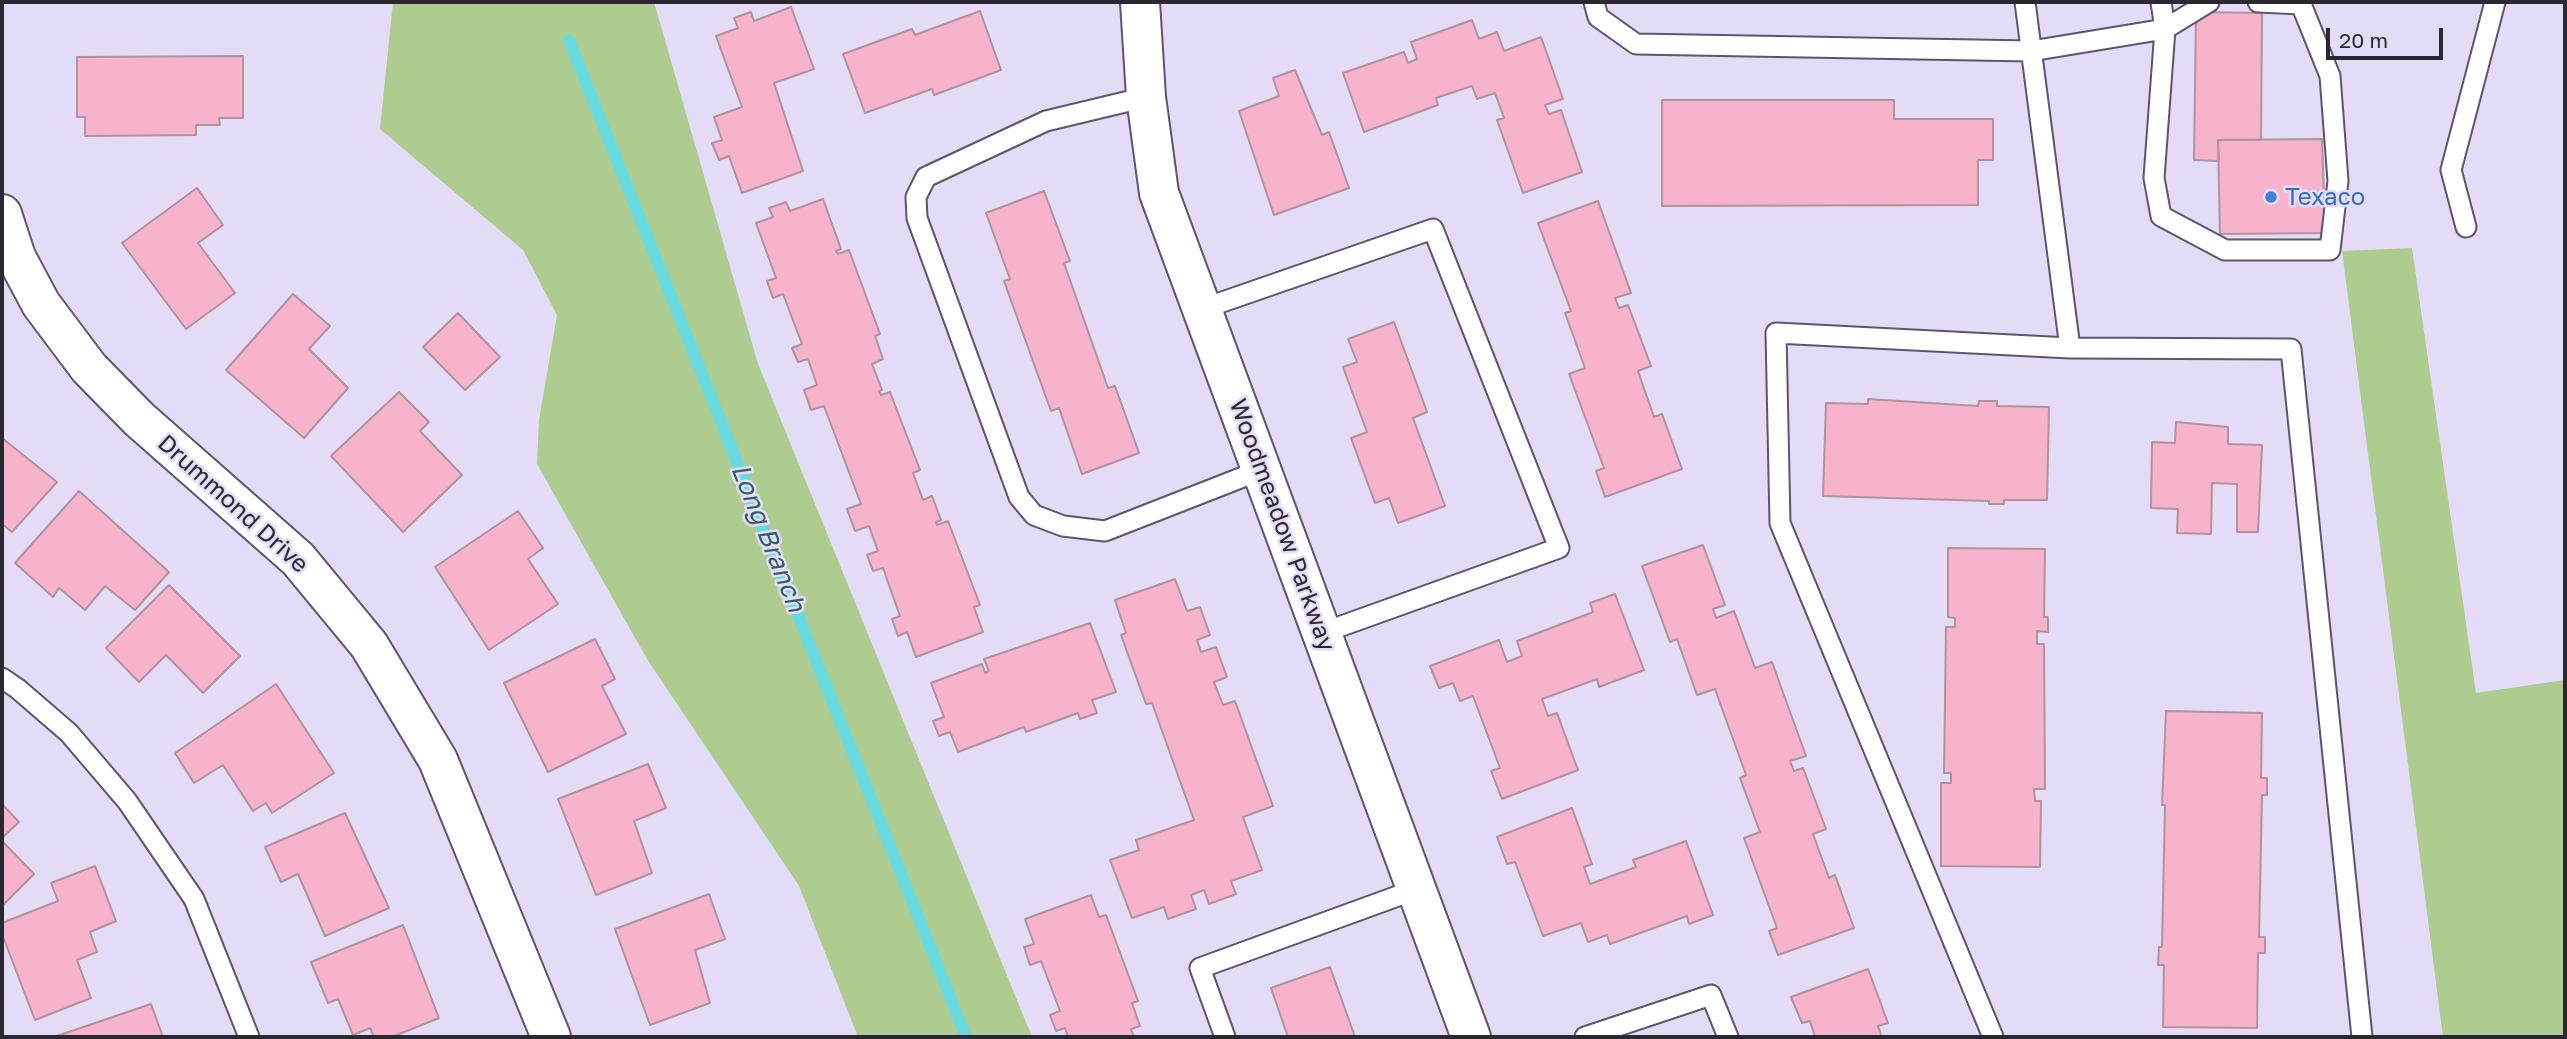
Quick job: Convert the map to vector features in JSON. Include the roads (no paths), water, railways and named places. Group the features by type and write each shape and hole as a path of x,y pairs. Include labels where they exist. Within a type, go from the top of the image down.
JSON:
{"street":[{"name":"Woodmeadow Parkway","path":"1140,2 1146,97 1159,193 1471,1037"},
{"name":"Drummond Drive","path":"2,214 9,265 89,368 139,419 298,559 369,645 438,760 551,1037"}],"lane":[{"path":"1594,2 1598,17 1636,44 2031,51 2165,29 2209,2"},
{"path":"2025,2 2070,348"},
{"path":"2161,2 2165,29 2154,178 2161,216 2225,250 2330,250 2338,181 2330,76 2301,3 2258,2"},
{"path":"2466,227 2451,170 2495,2"},
{"path":"1146,97 1046,121 926,177 916,197 917,218 1019,497 1034,515 1062,526 1105,531 1261,470"},
{"path":"1202,309 1433,229 1559,548 1322,633"},
{"path":"1993,1037 1780,523 1776,333 2070,348 2291,349 2362,1037"},
{"path":"2,678 69,733 127,801 194,899 249,1037"},
{"path":"1226,1037 1200,968 1416,889"},
{"path":"1585,1037 1711,995 1728,1037"}],"waterway":[{"name":"Long Branch","path":"569,40 966,1037"}],"place":[{"name":"Texaco","path":"2271,197"}]}
